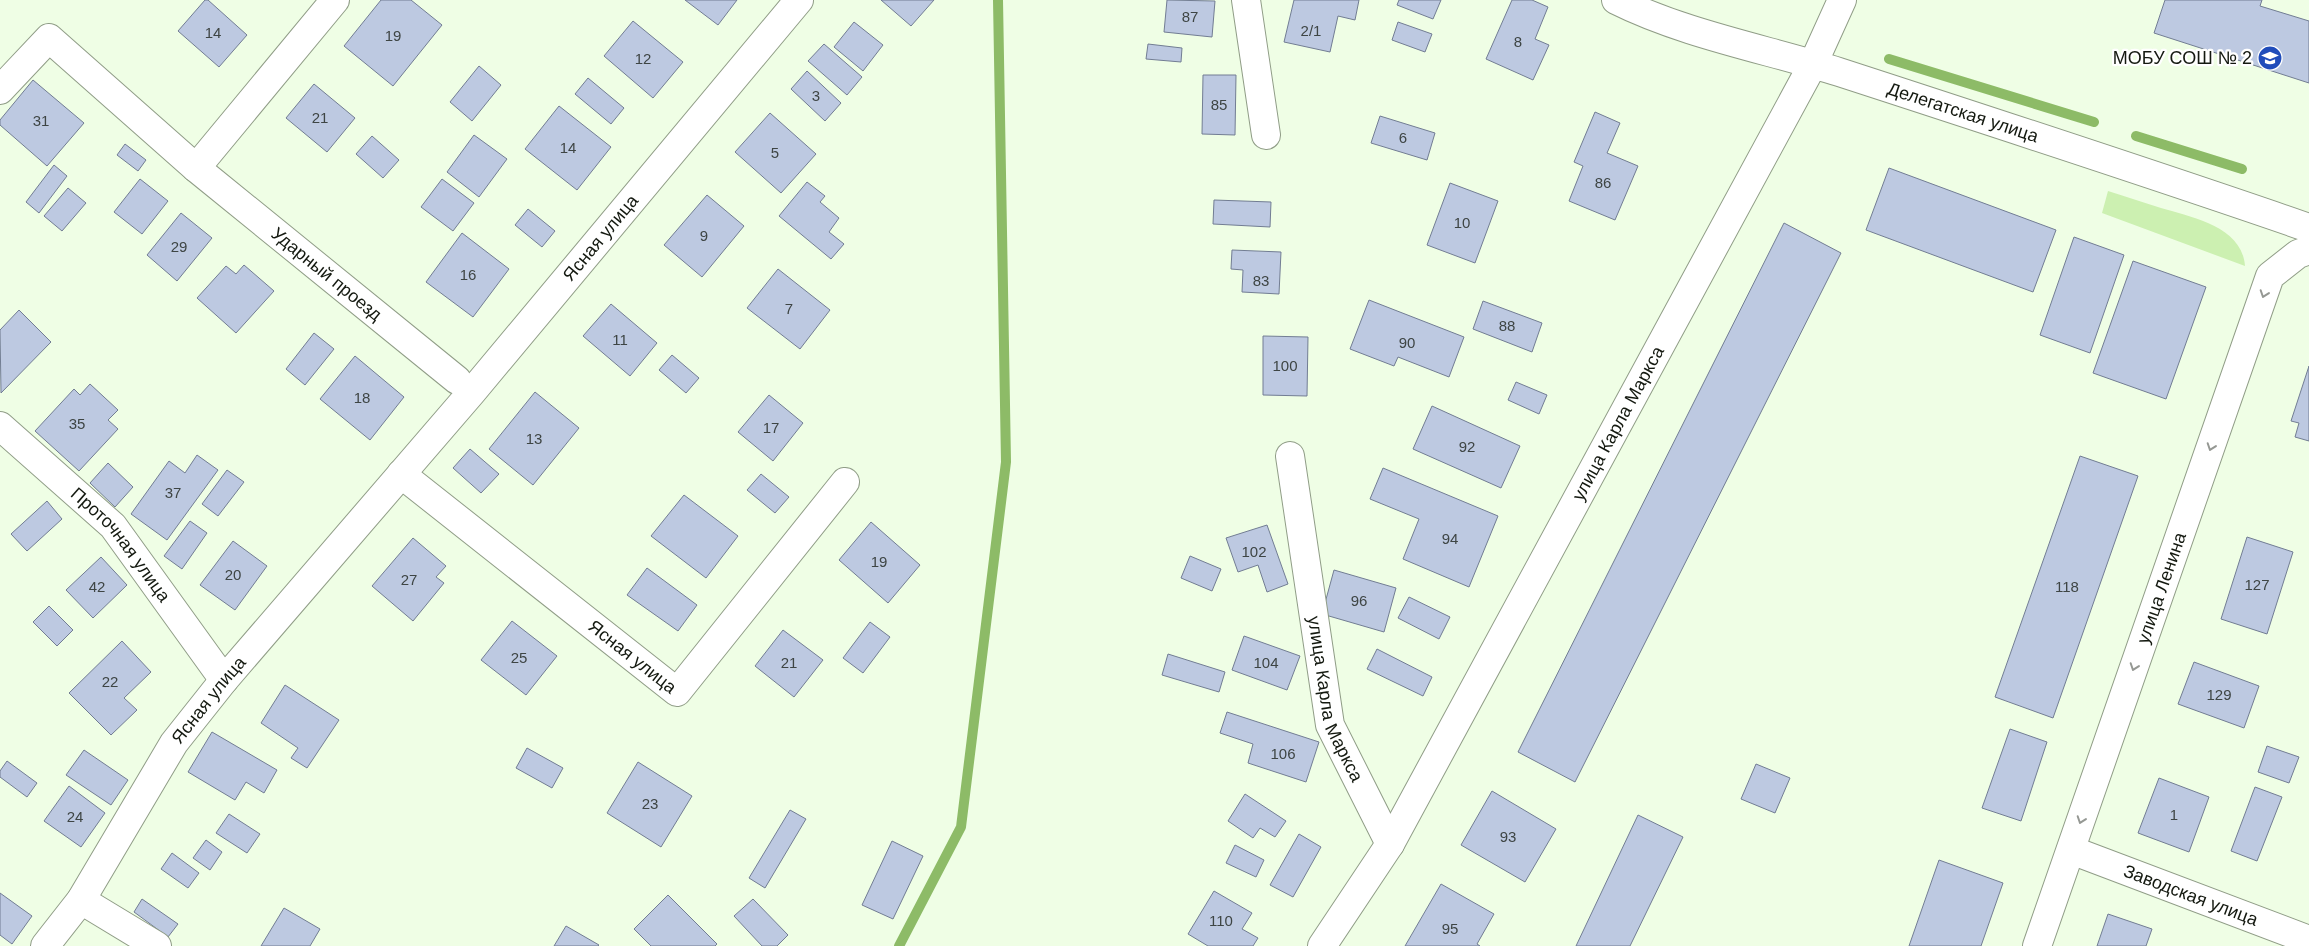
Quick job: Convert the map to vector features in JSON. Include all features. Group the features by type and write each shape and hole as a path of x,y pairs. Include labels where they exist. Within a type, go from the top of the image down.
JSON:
{"street":[{"path":"196,168 335,0"},
{"name":"Ясная улица","path":"45,946 81,900 174,743 224,680 472,392 799,0"},
{"path":"1246,0 1266,135"},
{"name":"Делегатская улица","path":"1616,0 1646,15 1813,64 2108,158 2309,228"},
{"name":"улица Карла Маркса","path":"1322,946 1390,844 1813,64 1842,0"},
{"name":"Ударный проезд","path":"0,90 49,38 196,168 457,380"},
{"name":"улица Ленина","path":"2038,946 2270,276 2298,254 2309,250"},
{"name":"Проточная улица","path":"0,426 113,526 224,680"},
{"name":"улица Карла Маркса","path":"1290,456 1330,725 1390,844"},
{"name":"Ясная улица","path":"401,474 677,692 846,482"},
{"name":"Заводская улица","path":"2070,850 2309,940"},
{"path":"81,900 157,946"}],"green space":[{"path":"2108,191 2213,225 2235,241 2242,252 2245,266 2102,213"}],"building":[{"path":"205,0 208,0 247,35 219,67 178,31"},
{"path":"381,0 411,0 442,25 393,86 344,46"},
{"path":"685,0 737,0 718,25"},
{"path":"881,0 934,0 911,26"},
{"path":"1167,0 1215,1 1212,37 1164,32"},
{"path":"1294,0 1359,0 1355,20 1338,16 1330,52 1284,42"},
{"path":"1399,0 1441,0 1433,19 1397,5"},
{"path":"1512,0 1532,0 1548,7 1535,39 1549,45 1533,80 1486,59"},
{"name":"МОБУ СОШ № 2","path":"2165,0 2262,0 2260,6 2309,21 2309,83 2154,33"},
{"path":"633,21 683,62 653,98 604,56"},
{"path":"854,22 883,45 863,71 834,47"},
{"path":"1398,22 1432,34 1425,52 1392,40"},
{"path":"824,44 862,77 847,95 808,61"},
{"path":"1148,44 1182,48 1181,62 1146,59"},
{"path":"479,66 501,85 472,121 450,102"},
{"path":"807,71 841,103 825,121 791,89"},
{"path":"1203,75 1236,75 1235,135 1202,134"},
{"path":"588,78 624,108 611,124 575,94"},
{"path":"33,80 84,123 47,166 0,125 0,120"},
{"path":"314,84 355,118 327,152 286,118"},
{"path":"559,106 611,147 577,190 525,149"},
{"path":"1595,112 1620,123 1607,153 1638,166 1615,220 1569,201 1583,166 1574,162"},
{"path":"770,113 816,154 781,193 735,152"},
{"path":"1380,116 1435,133 1427,160 1371,143"},
{"path":"474,135 507,159 479,197 447,172"},
{"path":"372,136 399,160 383,178 356,154"},
{"path":"125,144 146,160 138,171 117,155"},
{"path":"54,165 67,176 39,213 26,202"},
{"path":"1889,168 2056,230 2033,292 1866,230"},
{"path":"140,179 168,201 142,234 114,212"},
{"path":"442,179 474,203 453,231 421,207"},
{"path":"807,182 825,196 820,202 839,218 829,232 844,244 831,259 779,216"},
{"path":"1450,183 1498,201 1475,263 1427,245"},
{"path":"68,188 86,203 62,231 44,216"},
{"path":"707,195 744,226 702,277 664,245"},
{"path":"1214,200 1271,202 1270,227 1213,224"},
{"path":"528,209 555,231 542,247 515,225"},
{"path":"181,213 212,238 177,281 147,255"},
{"path":"1784,223 1841,253 1575,782 1518,752"},
{"path":"462,233 509,269 473,317 426,282"},
{"path":"2074,237 2124,255 2090,353 2040,335"},
{"path":"1232,250 1281,252 1279,294 1242,292 1243,270 1231,269"},
{"path":"2133,261 2206,287 2166,399 2093,373"},
{"path":"244,265 274,291 236,333 197,298 226,266 236,274"},
{"path":"778,269 830,310 800,349 747,308"},
{"path":"1369,300 1464,337 1449,377 1398,357 1394,366 1350,349"},
{"path":"1483,301 1542,323 1532,352 1473,329"},
{"path":"611,304 657,343 630,376 583,336"},
{"path":"19,310 51,342 1,393 0,330"},
{"path":"314,333 334,349 305,385 286,369"},
{"path":"1263,336 1308,337 1307,396 1263,395"},
{"path":"672,355 699,378 686,393 659,370"},
{"path":"355,356 404,397 370,440 320,399"},
{"path":"2309,366 2309,441 2295,437 2299,423 2291,421"},
{"path":"1516,382 1547,395 1539,414 1508,400"},
{"path":"90,384 118,410 108,420 118,429 79,471 35,431 74,389 80,395"},
{"path":"535,392 579,428 533,485 489,449"},
{"path":"769,395 803,423 773,461 738,432"},
{"path":"1432,406 1520,446 1501,488 1413,449"},
{"path":"470,449 499,474 481,493 453,468"},
{"path":"197,455 218,470 167,540 131,514 169,461 185,473"},
{"path":"2080,456 2138,476 2053,718 1995,697"},
{"path":"108,463 133,487 115,507 90,483"},
{"path":"1383,468 1498,516 1469,587 1403,559 1419,519 1370,499"},
{"path":"227,470 244,482 218,516 202,504"},
{"path":"761,474 789,497 775,513 747,490"},
{"path":"684,495 738,536 706,578 651,536"},
{"path":"47,501 62,519 27,551 11,534"},
{"path":"190,521 207,533 182,569 164,556"},
{"path":"871,522 920,565 888,603 839,560"},
{"path":"1267,525 1288,584 1267,592 1258,565 1238,572 1226,538"},
{"path":"2247,537 2293,552 2267,634 2221,619"},
{"path":"413,538 446,566 436,577 444,583 413,621 372,586"},
{"path":"233,541 267,566 235,610 200,585"},
{"path":"1190,556 1221,569 1212,591 1181,578"},
{"path":"101,557 127,585 93,618 66,590"},
{"path":"647,568 697,605 678,631 627,595"},
{"path":"1334,570 1396,588 1384,632 1322,614"},
{"path":"1409,597 1450,617 1439,639 1398,618"},
{"path":"49,606 73,630 57,646 33,622"},
{"path":"512,621 557,656 526,695 481,660"},
{"path":"870,622 890,637 863,673 843,658"},
{"path":"783,630 823,660 794,697 755,666"},
{"path":"1244,636 1300,656 1287,690 1232,670"},
{"path":"122,641 151,672 124,698 137,710 111,735 69,693"},
{"path":"1377,649 1432,677 1423,696 1367,669"},
{"path":"1168,654 1225,672 1219,692 1162,675"},
{"path":"2194,662 2259,686 2244,728 2178,704"},
{"path":"285,685 339,720 307,768 291,758 298,748 261,723"},
{"path":"1227,712 1319,742 1306,782 1248,763 1253,744 1220,733"},
{"path":"2010,729 2047,742 2021,821 1982,808"},
{"path":"212,732 277,770 264,793 246,782 235,800 188,772"},
{"path":"2267,746 2299,757 2289,783 2258,772"},
{"path":"527,748 563,768 552,788 516,768"},
{"path":"84,750 128,780 111,805 66,775"},
{"path":"7,761 37,783 27,797 0,777 0,771"},
{"path":"638,762 692,796 661,847 607,813"},
{"path":"1756,764 1790,778 1775,813 1741,799"},
{"path":"2159,778 2209,797 2189,852 2138,833"},
{"path":"69,786 105,813 81,847 44,821"},
{"path":"2255,787 2282,797 2257,861 2231,851"},
{"path":"1492,791 1556,829 1525,882 1461,845"},
{"path":"1245,794 1286,821 1275,837 1260,828 1253,838 1228,821"},
{"path":"790,810 806,819 765,888 749,878"},
{"path":"229,814 260,834 247,853 216,833"},
{"path":"1638,815 1683,837 1630,946 1576,946"},
{"path":"1299,834 1321,847 1293,897 1270,885"},
{"path":"206,840 222,852 210,870 193,858"},
{"path":"892,841 923,856 893,919 862,905"},
{"path":"1235,845 1264,860 1256,877 1226,863"},
{"path":"172,853 199,873 188,888 161,869"},
{"path":"1939,860 2003,883 1981,946 1909,946"},
{"path":"1441,884 1494,914 1477,944 1480,946 1405,946"},
{"path":"1214,891 1252,913 1242,929 1258,938 1253,946 1208,946 1188,934"},
{"path":"0,893 32,916 12,944 0,935"},
{"path":"668,895 717,944 715,946 651,946 634,929"},
{"path":"142,899 178,924 168,937 134,912"},
{"path":"753,899 788,935 777,946 762,946 734,916"},
{"path":"284,908 320,929 310,946 261,946"},
{"path":"2108,914 2152,929 2146,946 2097,946"},
{"path":"566,926 599,945 554,946"}],"waterway":[{"path":"899,946 961,827 1006,462 998,0"},
{"path":"1889,59 2094,122"},
{"path":"2136,136 2242,169"}],"place":[{"name":"МОБУ СОШ № 2","path":"2270,58"}]}
